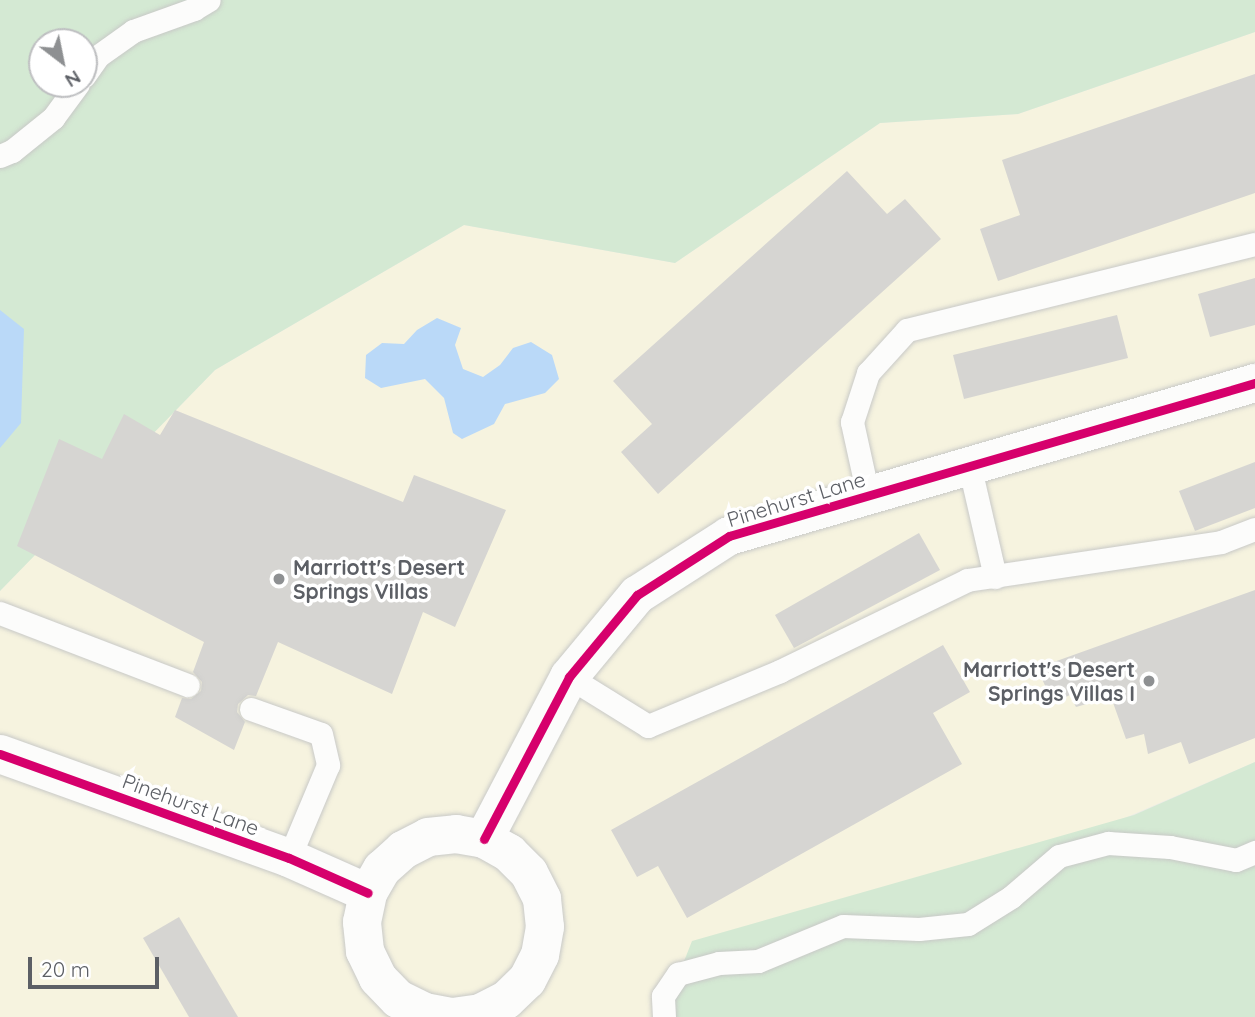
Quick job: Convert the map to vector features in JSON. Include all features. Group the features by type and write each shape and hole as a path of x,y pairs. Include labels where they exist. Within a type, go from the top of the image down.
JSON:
{"street":[{"name":"Pinehurst Lane","path":"484,839 569,677 637,595 729,536 969,464 1255,383"},
{"name":"Pinehurst Lane","path":"0,754 289,858 368,893"},
{"path":"456,834 484,839 509,853 529,873 542,899 545,927 540,955 527,980 506,1000 481,1013 438,1016 398,999 378,978 365,951 362,922 368,893 382,869 403,850 428,837 456,834"}],"lane":[{"path":"98,57 133,31 194,9 209,0"},
{"path":"0,156 12,151 53,118 68,98"},
{"path":"867,495 852,422 868,373 907,330 1255,244"},
{"path":"969,464 995,577"},
{"path":"569,677 648,726 780,671 967,580 1221,541 1255,529"},
{"path":"0,613 188,685"},
{"path":"251,709 321,734 328,765 289,858"},
{"path":"664,1017 663,996 678,974 719,962 758,961 843,926 919,929 968,924 1011,897 1059,856 1108,843 1170,847 1236,860 1255,852"}],"shaded area":[{"path":"1255,32 1255,762 662,1017 0,1017 0,591 215,370 464,225 675,263 880,123 1018,114"}],"green space":[{"path":"0,0 1255,0 1255,32 1018,114 880,123 675,263 464,225 215,370 0,591"},
{"path":"1255,762 1255,1017 662,1017 692,941 1134,815"}],"water":[{"path":"0,310 24,329 21,423 0,448"},
{"path":"437,318 461,328 455,345 463,369 483,377 500,365 513,348 531,342 552,355 559,379 545,393 505,404 494,424 462,439 453,433 444,398 425,379 381,388 365,378 366,355 382,343 404,344 417,330"}],"building":[{"path":"1255,74 1255,193 998,281 980,229 1020,215 1002,160"},
{"path":"847,171 887,214 905,199 941,239 658,494 621,452 652,424 613,381"},
{"path":"1255,278 1255,325 1210,337 1198,294"},
{"path":"1117,315 1128,358 964,399 953,355"},
{"name":"Marriott's Desert Springs Villas","path":"175,410 403,502 414,475 506,510 455,627 423,612 392,694 278,642 256,696 248,695 238,704 237,712 245,722 234,750 175,717 182,698 191,699 201,691 202,682 193,672 204,642 17,546 59,439 102,459 124,414 160,435"},
{"path":"1255,462 1255,508 1195,531 1179,491"},
{"path":"919,533 940,570 794,648 775,615"},
{"name":"Marriott's Desert Springs Villas I","path":"1255,590 1255,738 1189,764 1181,742 1148,754 1144,734 1126,739 1111,697 1076,707 1070,695 1053,703 1037,668"},
{"path":"943,645 970,692 933,713 962,764 687,918 658,866 637,877 611,830"},
{"path":"179,917 238,1017 189,1017 143,938"}],"cycle path":[{"path":"484,839 569,677 637,595 729,536 1255,383"},
{"path":"0,754 289,858 368,893"}],"place":[{"name":"Marriott's Desert Springs Villas","path":"279,579"},
{"name":"Marriott's Desert Springs Villas I","path":"1149,681"}]}
